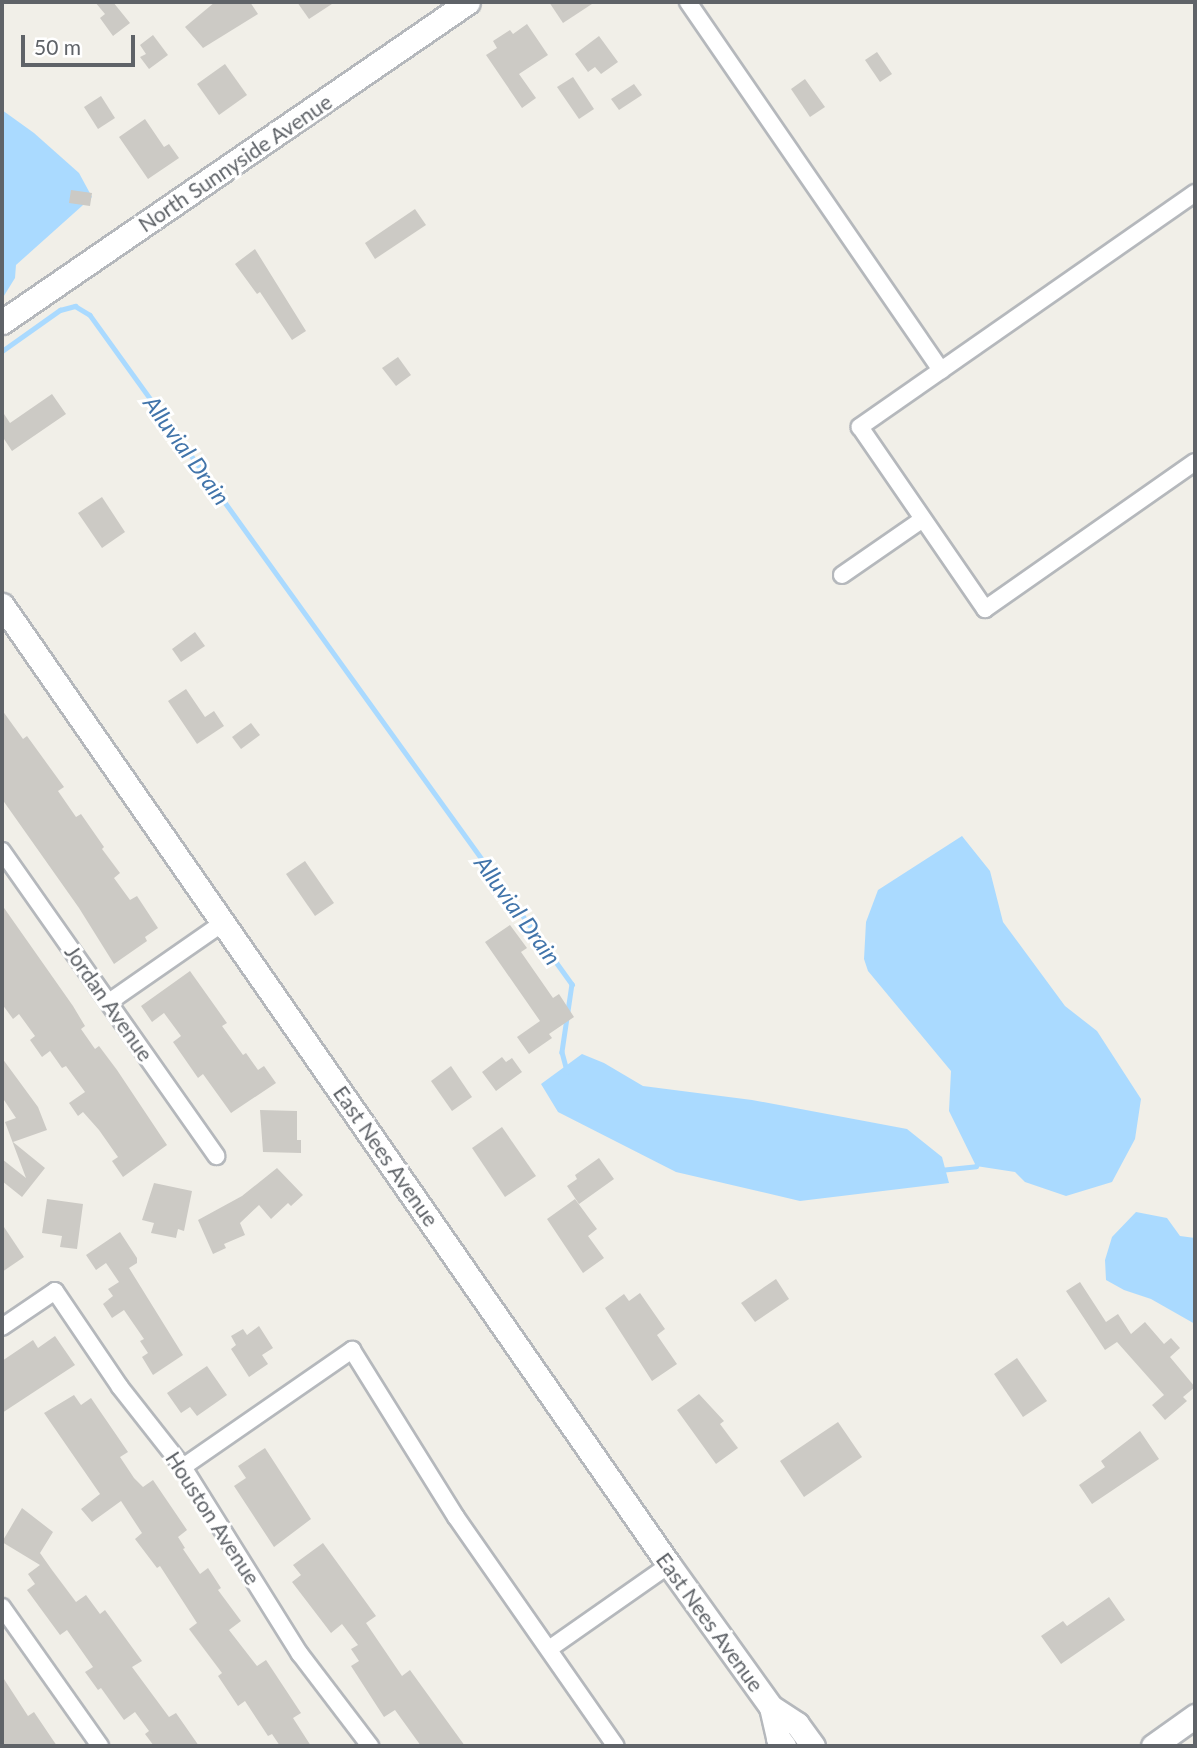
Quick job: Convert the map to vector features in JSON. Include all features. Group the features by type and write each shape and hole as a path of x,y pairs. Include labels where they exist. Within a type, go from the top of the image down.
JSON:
{"main road":[{"name":"North Sunnyside Avenue","path":"2,322 468,2"},
{"name":"East Nees Avenue","path":"2,605 669,1565 771,1707 797,1724 813,1746"},
{"name":"East Nees Avenue","path":"771,1707 778,1738 784,1746"},
{"path":"1153,1746 1195,1716"}],"street":[{"path":"688,2 941,370"},
{"path":"1195,193 860,426 985,609 1195,462"},
{"path":"842,575 923,519"},
{"name":"Jordan Avenue","path":"2,851 216,1156"},
{"path":"109,1002 224,922"},
{"name":"Houston Avenue","path":"2,1327 55,1291 120,1387 183,1468 300,1654 370,1746"},
{"path":"183,1468 352,1350 456,1517 616,1746"},
{"path":"548,1649 669,1565"},
{"path":"2,1607 100,1746"}],"water":[{"path":"2,110 34,133 79,173 92,197 16,265 15,278 2,299"},
{"path":"962,836 990,871 1003,922 1065,1006 1097,1031 1141,1099 1135,1139 1112,1182 1066,1196 1025,1182 1015,1172 976,1166 949,1111 951,1071 868,971 864,959 866,922 878,890"},
{"path":"582,1054 604,1063 643,1086 752,1100 907,1129 942,1157 949,1183 800,1201 676,1172 558,1112 541,1084"},
{"path":"1136,1212 1167,1218 1180,1236 1195,1238 1195,1324 1151,1299 1124,1290 1106,1280 1105,1260 1112,1237"}],"building":[{"path":"95,2 113,2 130,23 113,36 100,18 105,14"},
{"path":"215,2 250,2 258,14 203,48 185,27"},
{"path":"297,2 335,2 309,19"},
{"path":"549,2 595,2 563,23"},
{"path":"527,24 548,55 519,74 536,98 522,108 486,55 497,48 493,41 510,30 513,34"},
{"path":"153,35 168,55 149,69 140,57 146,54 140,45"},
{"path":"599,36 618,62 601,74 595,67 588,72 575,54"},
{"path":"877,52 892,74 880,82 865,60"},
{"path":"225,64 247,95 219,115 197,84"},
{"path":"573,77 594,109 579,119 557,87"},
{"path":"805,79 825,107 810,117 791,89"},
{"path":"634,84 642,95 619,110 611,99"},
{"path":"101,96 115,118 98,129 84,107"},
{"path":"145,119 164,147 169,144 179,158 148,179 119,137"},
{"path":"71,190 92,193 90,206 69,203"},
{"path":"415,209 426,225 375,259 365,243"},
{"path":"255,249 306,331 292,340 260,292 257,294 235,264"},
{"path":"398,357 411,375 396,386 382,368"},
{"path":"52,394 66,414 12,451 2,436 2,411 10,423"},
{"path":"102,497 125,532 102,548 78,513"},
{"path":"195,632 205,646 181,662 172,649"},
{"path":"186,689 205,717 214,711 224,726 197,744 168,701"},
{"path":"2,710 23,739 27,736 64,787 58,791 76,817 81,814 104,847 102,849 120,873 114,878 130,900 137,896 158,928 145,937 147,941 114,964 79,908 2,799"},
{"path":"251,723 260,735 241,749 232,737"},
{"path":"305,861 334,903 315,916 286,874"},
{"path":"2,905 73,1006 85,1026 81,1029 95,1049 99,1046 117,1070 167,1145 123,1177 112,1161 118,1157 99,1130 83,1112 78,1116 69,1103 85,1092 66,1066 62,1068 50,1051 42,1057 30,1040 35,1036 19,1014 13,1019 2,1004"},
{"path":"510,925 527,948 521,952 553,998 559,994 574,1017 549,1034 552,1038 529,1054 517,1037 540,1021 485,942"},
{"path":"190,971 227,1023 222,1026 243,1055 246,1053 258,1070 264,1066 276,1083 231,1113 203,1074 198,1078 173,1042 181,1036 164,1013 152,1022 141,1006"},
{"path":"502,1057 506,1062 512,1058 522,1072 496,1091 482,1072"},
{"path":"2,1058 38,1107 47,1130 13,1142 45,1168 22,1197 2,1181 2,1159 26,1178 5,1122 16,1118 2,1097"},
{"path":"451,1066 472,1097 452,1111 431,1081"},
{"path":"260,1110 297,1111 297,1140 301,1140 301,1153 263,1152"},
{"path":"502,1127 536,1176 505,1197 472,1148"},
{"path":"599,1158 614,1179 579,1204 567,1186 577,1179 575,1175"},
{"path":"277,1168 303,1195 291,1206 288,1203 271,1219 259,1205 240,1223 245,1235 224,1244 226,1248 213,1254 198,1220 242,1196"},
{"path":"154,1183 192,1191 184,1231 178,1229 176,1238 151,1233 154,1223 142,1220"},
{"path":"47,1199 83,1204 77,1249 60,1247 62,1236 42,1233"},
{"path":"575,1199 597,1229 588,1236 604,1258 583,1273 547,1219"},
{"path":"2,1224 24,1257 2,1272"},
{"path":"120,1232 137,1258 137,1263 129,1268 183,1355 153,1375 142,1357 148,1353 140,1341 144,1339 124,1310 112,1318 103,1304 113,1296 108,1289 119,1282 106,1263 96,1270 86,1255"},
{"path":"776,1279 789,1299 755,1322 741,1303"},
{"path":"1080,1282 1106,1322 1118,1314 1131,1334 1145,1322 1164,1344 1171,1338 1180,1348 1170,1357 1195,1387 1183,1397 1187,1401 1165,1420 1152,1405 1164,1395 1117,1342 1105,1350 1066,1291"},
{"path":"640,1293 665,1329 657,1335 677,1364 652,1381 605,1308 624,1294 629,1301"},
{"path":"259,1326 273,1348 262,1355 268,1364 249,1377 231,1349 236,1345 231,1336 243,1329 247,1335"},
{"path":"55,1336 75,1365 2,1413 2,1361 33,1340 38,1348"},
{"path":"1017,1358 1047,1401 1023,1417 994,1374"},
{"path":"207,1366 227,1395 197,1416 190,1407 181,1413 167,1393"},
{"path":"699,1394 724,1421 720,1424 738,1448 716,1464 677,1410"},
{"path":"74,1395 81,1405 91,1398 128,1452 120,1457 134,1478 143,1487 153,1480 187,1530 178,1537 185,1548 183,1549 200,1574 208,1568 221,1588 218,1590 241,1621 229,1630 257,1666 266,1660 301,1713 293,1718 311,1746 280,1746 272,1734 268,1736 245,1701 238,1706 218,1676 222,1673 189,1629 197,1623 160,1566 157,1568 135,1539 142,1533 121,1501 92,1522 81,1509 100,1494 44,1413"},
{"path":"838,1422 862,1457 804,1497 780,1461"},
{"path":"1140,1431 1159,1459 1092,1504 1079,1485 1105,1467 1101,1461"},
{"path":"265,1448 311,1519 274,1547 234,1486 246,1478 238,1466"},
{"path":"22,1508 53,1532 40,1553 52,1570 76,1602 86,1595 100,1614 105,1610 142,1661 132,1667 169,1717 176,1713 199,1746 154,1746 145,1734 149,1731 135,1712 124,1720 101,1688 98,1690 85,1672 93,1667 67,1630 60,1635 27,1590 35,1584 28,1574 40,1565 2,1542"},
{"path":"323,1543 376,1616 366,1623 402,1676 410,1670 465,1746 421,1746 395,1710 384,1717 351,1666 359,1661 351,1649 358,1645 342,1624 331,1633 292,1582 301,1575 293,1565"},
{"path":"1109,1597 1125,1620 1061,1664 1041,1636 1063,1621 1067,1626"},
{"path":"2,1676 28,1716 34,1712 57,1746 2,1746"}],"waterway":[{"name":"Alluvial Drain","path":"2,351 60,310 75,306 90,315 572,984 562,1052 567,1071"},
{"name":"Alluvial Drain","path":"940,1170 976,1166 978,1163"}]}
